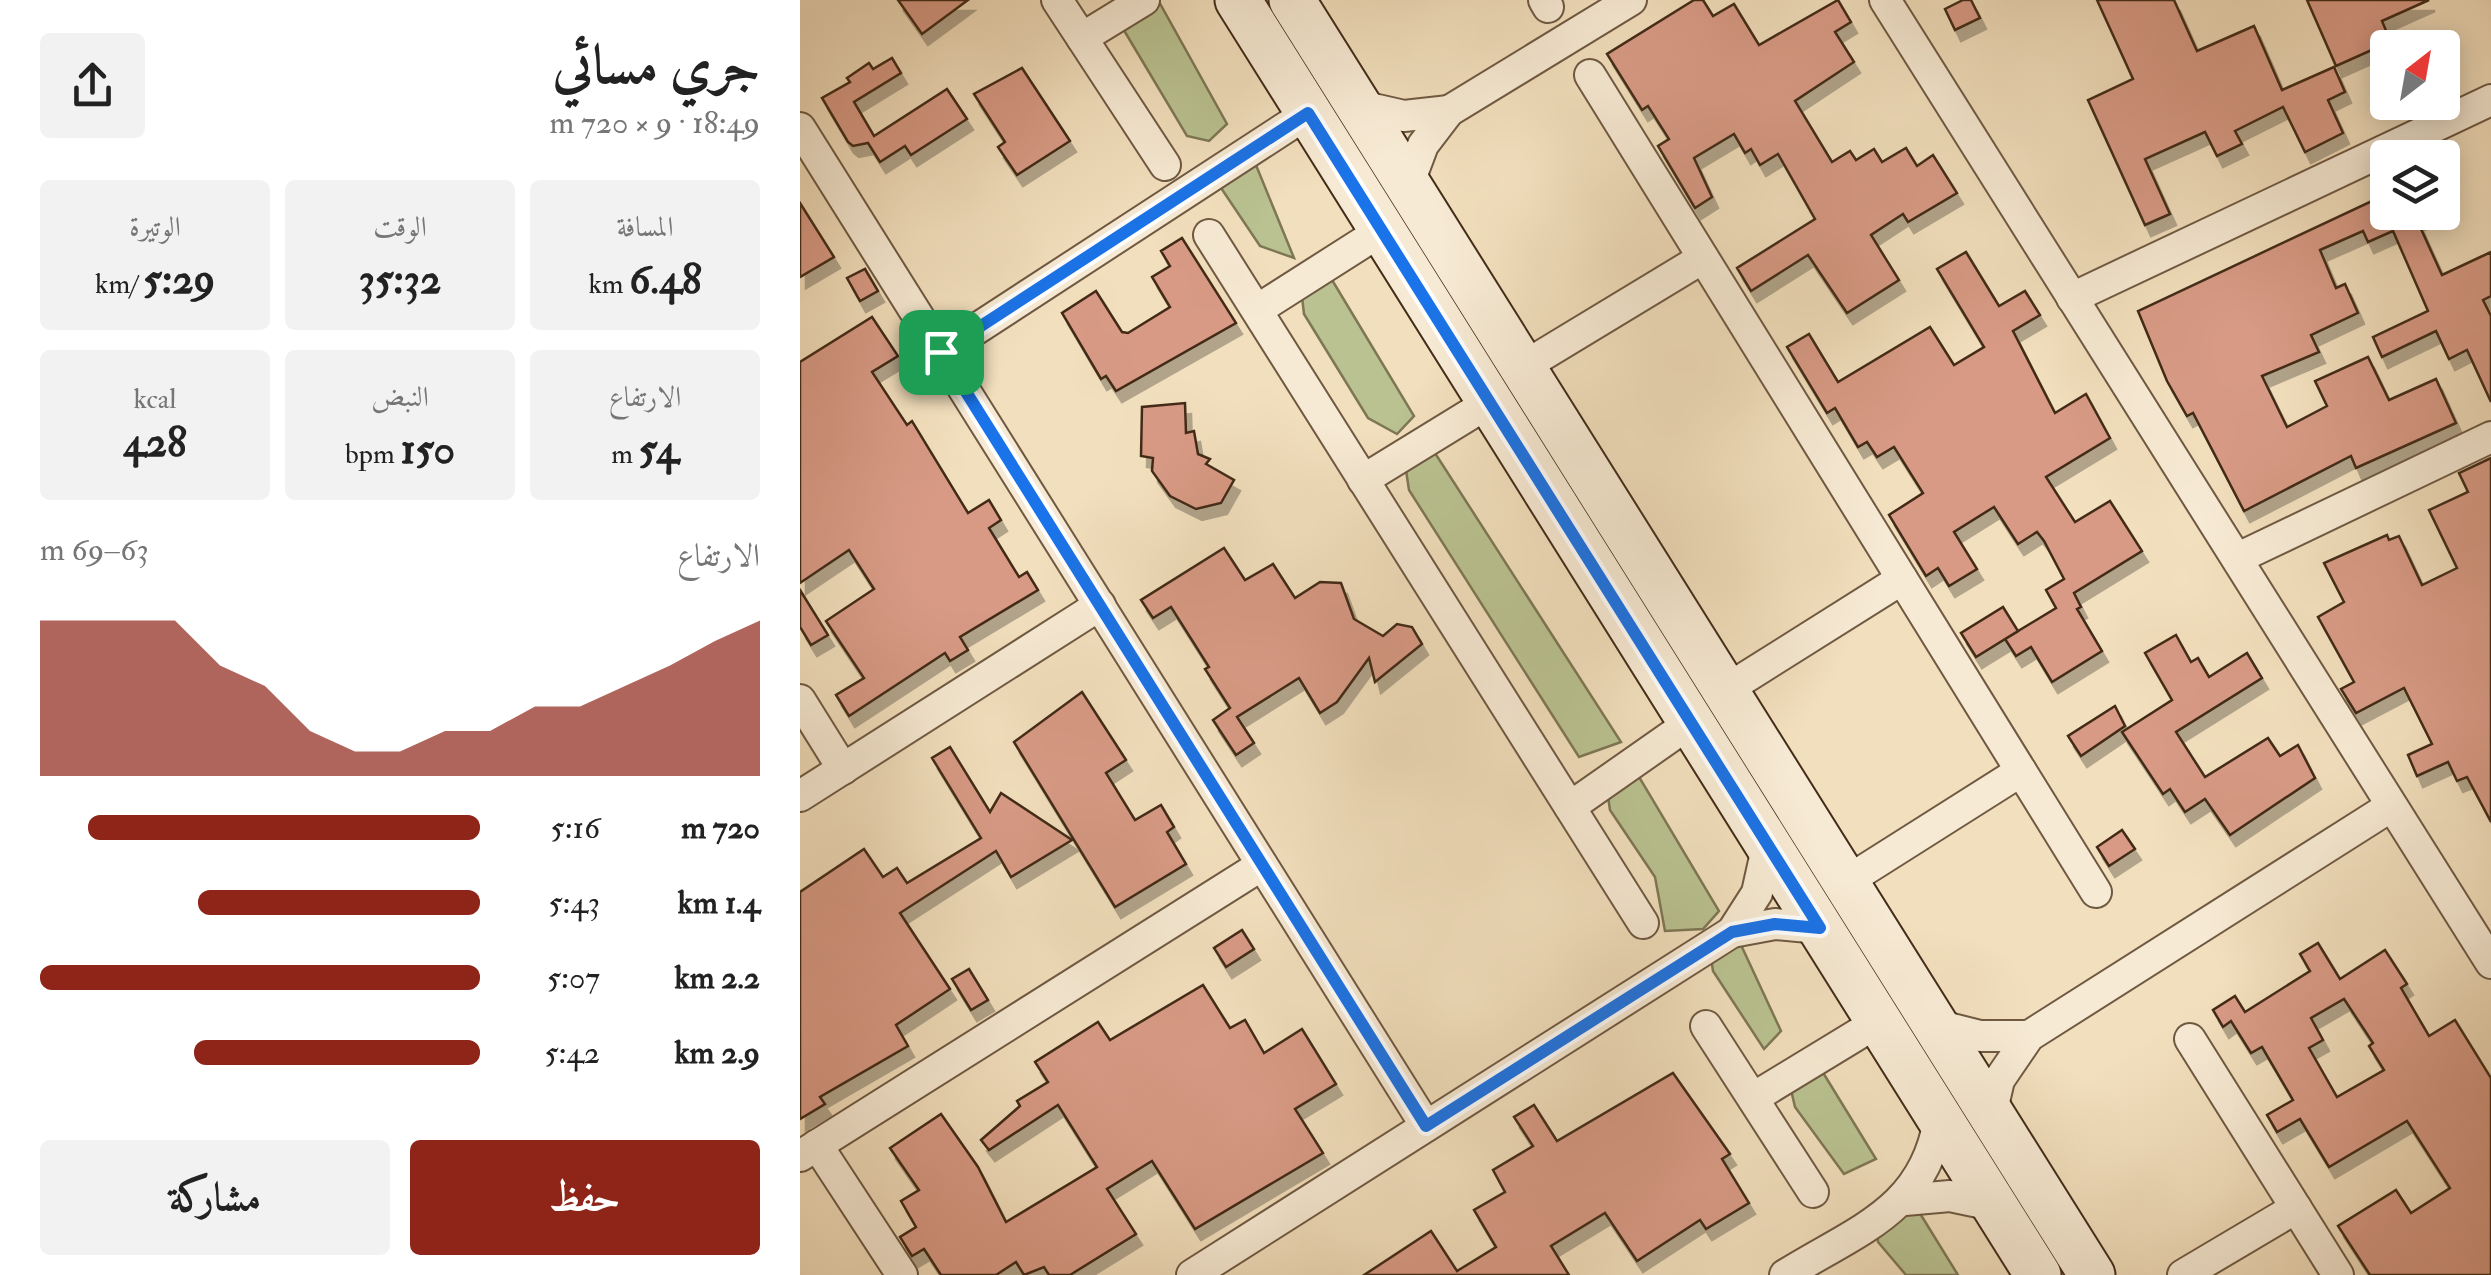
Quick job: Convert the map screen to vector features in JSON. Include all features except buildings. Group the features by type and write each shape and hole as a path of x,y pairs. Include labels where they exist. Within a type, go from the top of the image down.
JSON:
{"main road":[{"path":"1238,0 2038,1275"},
{"path":"1292,0 2092,1275"},
{"path":"1267,46 1274,38 1286,36 1296,42 1360,106"},
{"path":"1526,461 1564,494 1618,562 1626,564 1638,552"}],"street":[{"path":"1058,0 1165,165"},
{"path":"1082,38 1144,0"},
{"path":"1408,185 1423,145 1449,111 1631,0"},
{"path":"1886,0 2491,964"},
{"path":"1590,76 2096,892"},
{"path":"2072,298 2491,100"},
{"path":"1360,106 1404,116 1449,111"},
{"path":"941,352 1308,113"},
{"path":"800,128 1426,1126"},
{"path":"1256,310 1381,230"},
{"path":"1209,235 1643,923"},
{"path":"1523,367 1703,258"},
{"path":"1363,480 1490,402"},
{"path":"2238,558 2491,438"},
{"path":"1724,691 1902,579"},
{"path":"800,796 1100,605"},
{"path":"800,700 842,769"},
{"path":"1570,807 1690,724"},
{"path":"1844,883 2021,770"},
{"path":"1991,1115 1999,1080 2029,1036 2390,807"},
{"path":"1732,932 1757,893 1768,848"},
{"path":"902,1275 809,1151 1262,865"},
{"path":"1192,1275 1732,932 1775,924 1820,928"},
{"path":"1753,1098 1878,1022"},
{"path":"1932,1024 1980,1036 2029,1036"},
{"path":"1706,1026 1813,1192"},
{"path":"2190,1039 2338,1275"},
{"path":"1785,1275 1905,1200 1928,1162 1939,1120"},
{"path":"1905,1200 1950,1196 1994,1206"},
{"path":"2182,1275 2296,1208"}],"green space":[{"path":"1158,0 1227,124 1209,141 1187,136 1122,27"},
{"path":"1249,148 1294,258 1260,246 1215,179"},
{"path":"1320,260 1414,416 1397,434 1368,418 1304,314 1301,288"},
{"path":"1424,436 1621,742 1579,757 1409,490 1405,464"},
{"path":"1626,755 1719,911 1703,929 1665,931 1655,877 1610,810 1606,783"},
{"path":"1728,917 1781,1031 1764,1049 1713,971 1709,945"},
{"path":"1811,1053 1876,1159 1844,1174 1795,1107 1789,1081"},
{"path":"1900,1181 1958,1275 1906,1275 1878,1242 1875,1212"}],"route":[{"path":"1308,113 1820,928 1775,924 1732,932 1426,1126 941,352 1308,113"}]}
